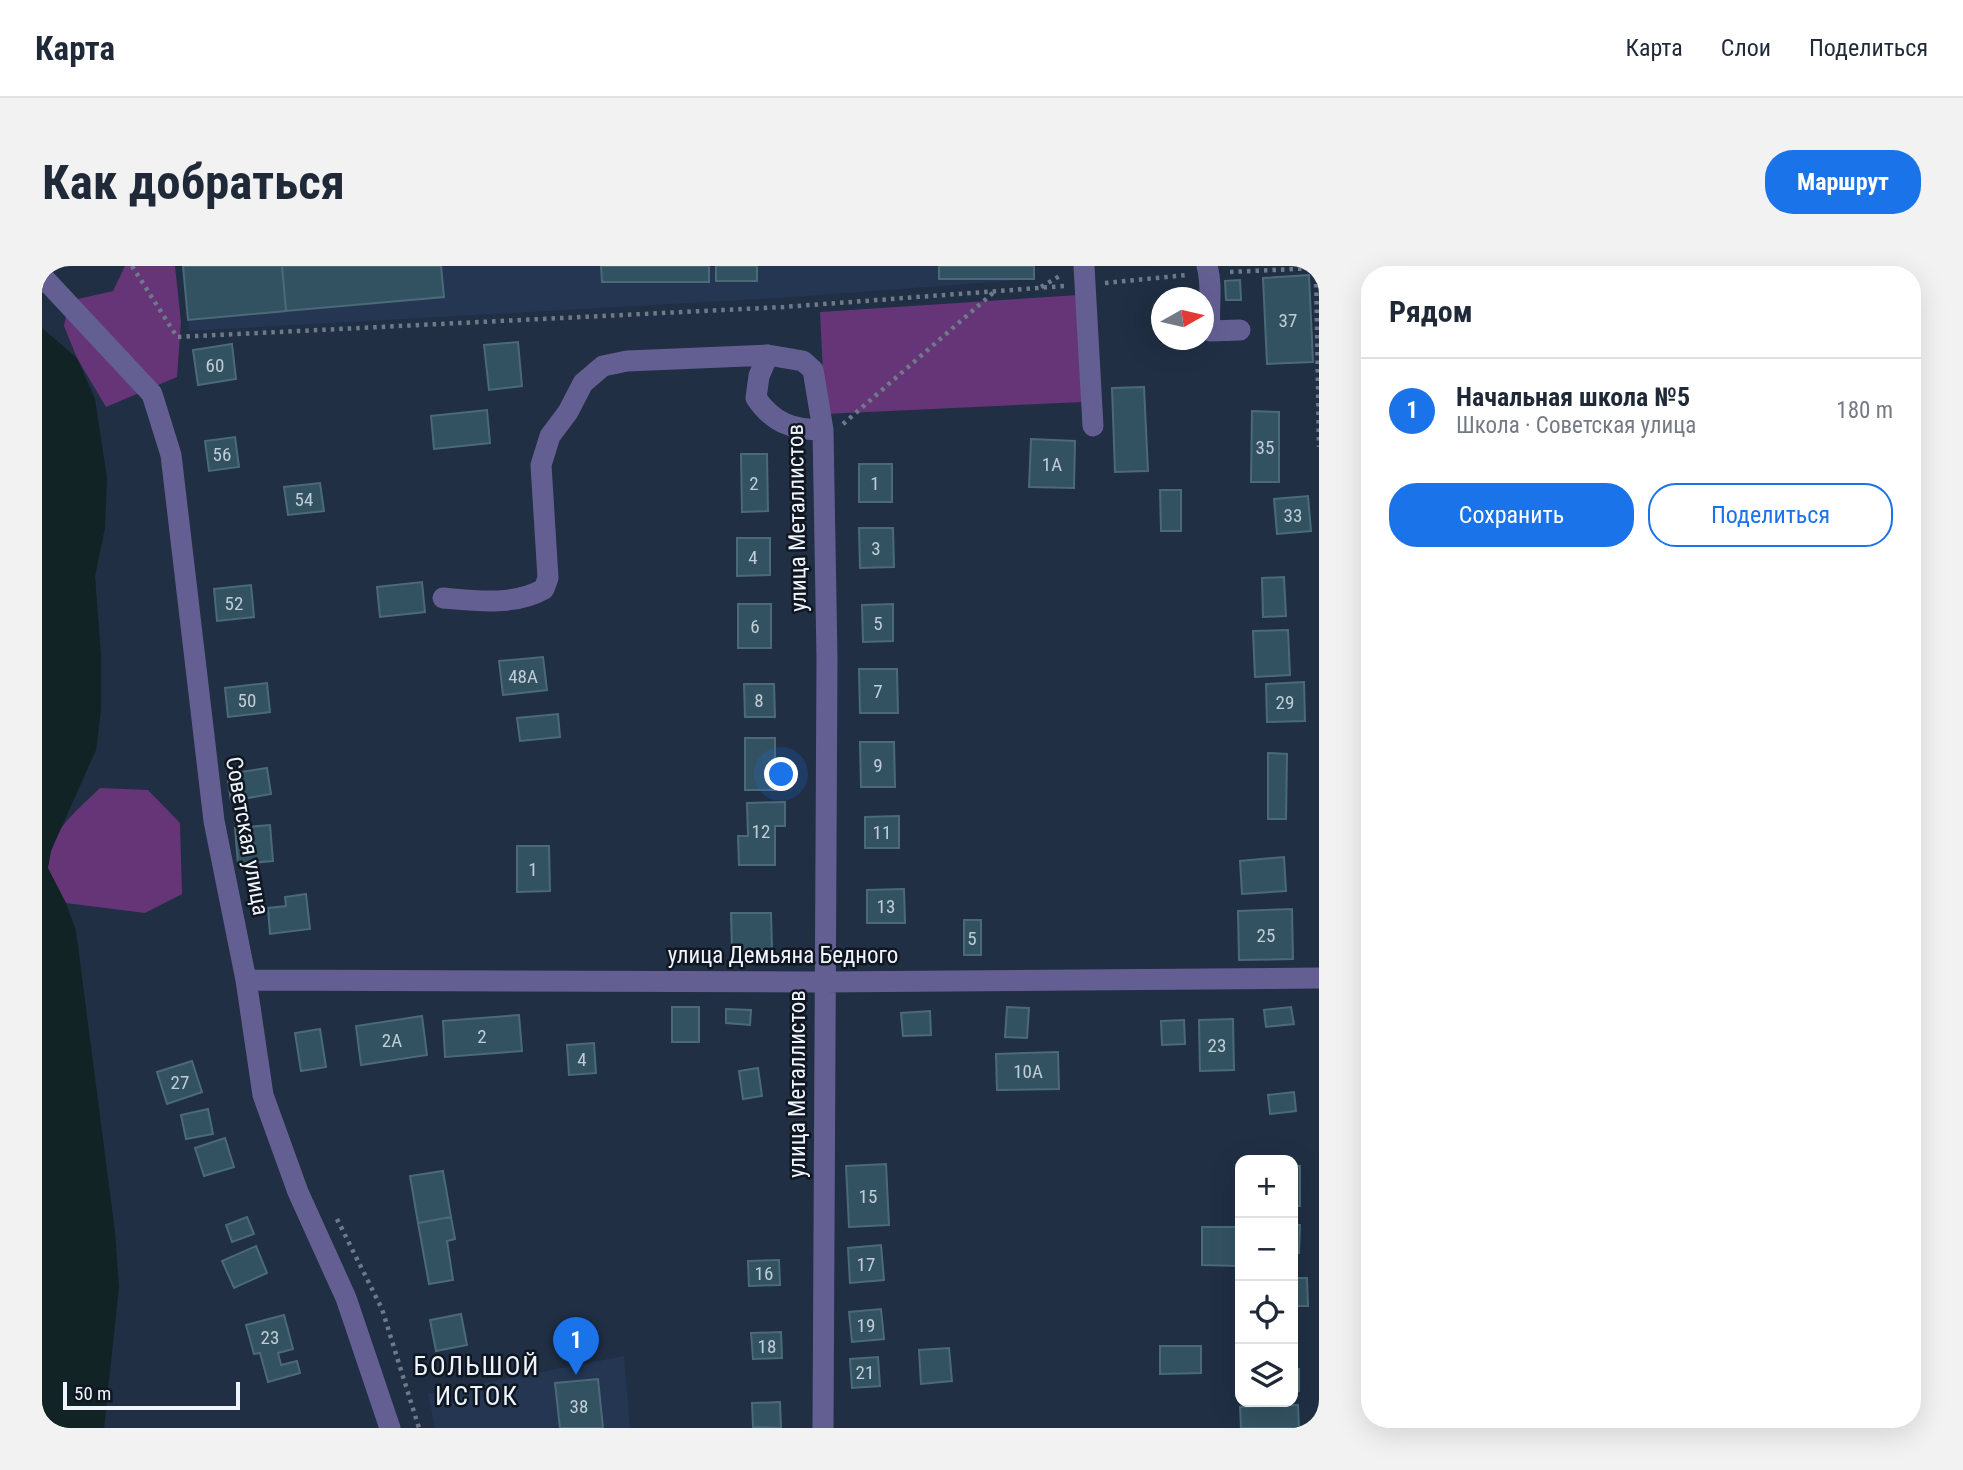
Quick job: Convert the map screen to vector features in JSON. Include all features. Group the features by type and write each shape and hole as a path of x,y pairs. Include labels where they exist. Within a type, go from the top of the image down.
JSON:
{"street":[{"path":"1208,269 1212,281 1207,301 1210,331 1240,330"},
{"path":"1085,275 1093,426"},
{"name":"Советская улица","path":"42,276 152,394 171,455 214,821 246,980 263,1095 298,1192 346,1298 390,1428"},
{"path":"768,355 759,376 756,398 767,414 796,430 823,430"},
{"name":"улица Металлистов","path":"443,598 494,602 535,594 544,589 548,578 541,466 550,436 568,412 583,383 604,366 627,361 768,355 803,361 813,370 823,430 827,658 823,982 823,1428"},
{"name":"улица Демьяна Бедного","path":"246,980 823,982 1319,978"}],"path":[{"path":"132,266 177,337 784,307 1040,288 1085,275 1316,267 1319,447"},
{"path":"1040,288 1064,273"},
{"path":"823,430 836,430 994,292"},
{"path":"335,1214 382,1309 419,1428"}],"shaded area":[{"path":"125,266 175,266 181,322 177,377 106,407 77,358 64,326 69,301 113,291"},
{"path":"184,266 1034,266 1034,279 778,298 189,331"},
{"path":"1078,295 1083,402 825,414 820,312"},
{"path":"42,328 77,358 95,399 107,478 105,528 95,576 101,655 101,710 96,750 51,851 48,868 66,903 76,931 115,1232 119,1287 104,1428 42,1428"},
{"path":"100,788 148,790 180,823 182,894 145,913 66,903 49,873 48,857 51,845 73,814"},
{"path":"624,1356 630,1428 435,1428 428,1394"}],"building":[{"path":"183,266 282,266 286,311 188,320"},
{"path":"282,266 441,266 444,297 286,311"},
{"path":"601,266 709,266 709,282 602,282"},
{"path":"716,266 757,266 757,281 716,281"},
{"path":"939,266 1034,266 1034,279 939,279"},
{"path":"1309,275 1313,362 1267,364 1263,278"},
{"path":"1240,280 1241,300 1226,300 1225,281"},
{"path":"518,342 522,386 489,390 484,345"},
{"path":"232,344 236,379 198,385 193,350"},
{"path":"1144,387 1148,471 1115,472 1112,388"},
{"path":"487,410 490,443 434,449 431,416"},
{"path":"1252,411 1279,412 1279,482 1251,482"},
{"path":"235,437 239,467 209,471 205,441"},
{"path":"1031,439 1075,441 1074,488 1029,487"},
{"path":"741,454 767,454 768,511 742,512"},
{"path":"859,464 892,464 892,502 859,502"},
{"path":"320,483 324,511 288,515 284,487"},
{"path":"1160,490 1181,490 1181,531 1161,531"},
{"path":"1308,496 1311,531 1277,534 1274,499"},
{"path":"859,528 893,528 894,567 860,568"},
{"path":"737,538 770,538 770,575 737,576"},
{"path":"1284,577 1286,616 1263,617 1262,578"},
{"path":"422,582 425,612 380,617 377,587"},
{"path":"251,585 254,617 217,621 214,589"},
{"path":"738,604 771,604 771,648 738,648"},
{"path":"893,604 893,641 863,642 862,605"},
{"path":"1288,630 1290,675 1255,677 1253,631"},
{"path":"543,657 547,690 503,695 499,661"},
{"path":"859,669 897,669 898,713 860,713"},
{"path":"1304,682 1305,721 1267,722 1266,684"},
{"path":"267,683 270,712 228,717 225,688"},
{"path":"744,684 774,684 775,717 745,717"},
{"path":"558,714 560,737 520,741 517,718"},
{"path":"745,738 775,738 775,790 745,790"},
{"path":"860,742 894,742 895,787 861,787"},
{"path":"1268,753 1287,754 1286,819 1268,819"},
{"path":"267,768 271,794 231,801 227,774"},
{"path":"785,802 785,826 775,826 775,865 739,865 738,836 748,836 747,803"},
{"path":"899,816 899,848 865,848 865,817"},
{"path":"270,825 273,861 238,864 235,828"},
{"path":"517,846 549,846 550,891 517,892"},
{"path":"1284,857 1286,891 1242,894 1240,861"},
{"path":"904,889 905,923 867,923 867,890"},
{"path":"306,894 310,929 270,934 268,908 286,906 285,897"},
{"path":"1292,909 1293,959 1239,960 1238,911"},
{"path":"731,913 771,913 772,950 732,950"},
{"path":"964,920 981,920 981,955 964,955"},
{"path":"672,1007 699,1007 699,1042 672,1042"},
{"path":"1007,1007 1029,1008 1027,1038 1005,1037"},
{"path":"1291,1007 1294,1024 1266,1027 1264,1010"},
{"path":"726,1009 751,1010 750,1025 726,1023"},
{"path":"930,1011 931,1035 903,1036 901,1013"},
{"path":"519,1015 522,1051 445,1057 443,1021"},
{"path":"422,1016 427,1055 361,1065 356,1026"},
{"path":"1233,1019 1234,1070 1200,1071 1199,1020"},
{"path":"1184,1020 1185,1044 1162,1045 1161,1021"},
{"path":"320,1029 326,1067 301,1071 295,1033"},
{"path":"594,1043 596,1073 569,1075 567,1045"},
{"path":"1058,1052 1059,1089 997,1090 996,1054"},
{"path":"192,1061 202,1092 167,1104 157,1072"},
{"path":"758,1068 762,1096 743,1099 739,1071"},
{"path":"1294,1092 1296,1111 1270,1114 1268,1095"},
{"path":"208,1109 213,1134 186,1139 181,1115"},
{"path":"225,1138 234,1167 204,1176 195,1148"},
{"path":"886,1164 889,1225 849,1227 846,1166"},
{"path":"1298,1166 1300,1166 1298,1206"},
{"path":"443,1171 451,1217 418,1223 410,1176"},
{"path":"247,1217 254,1234 232,1242 226,1225"},
{"path":"451,1217 455,1239 447,1241 453,1280 429,1284 418,1223"},
{"path":"1298,1225 1300,1225 1299,1253"},
{"path":"1202,1227 1235,1227 1235,1266 1202,1265"},
{"path":"881,1245 884,1280 850,1283 848,1248"},
{"path":"256,1246 267,1273 234,1288 222,1261"},
{"path":"779,1260 780,1285 749,1286 748,1261"},
{"path":"1298,1278 1307,1278 1308,1306 1298,1306"},
{"path":"881,1309 884,1339 852,1342 849,1312"},
{"path":"461,1314 467,1345 436,1351 430,1320"},
{"path":"284,1315 293,1349 278,1353 281,1365 297,1361 300,1373 268,1382 260,1353 254,1354 246,1325"},
{"path":"781,1332 782,1358 753,1359 751,1333"},
{"path":"1160,1346 1201,1346 1201,1373 1160,1374"},
{"path":"949,1348 952,1381 921,1384 919,1350"},
{"path":"878,1357 880,1386 852,1388 850,1359"},
{"path":"598,1379 603,1428 560,1428 555,1383"},
{"path":"780,1402 781,1428 753,1427 752,1403"},
{"path":"1298,1405 1299,1428 1241,1428 1240,1407"}],"place":[{"name":"Начальная школа №5","path":"576,1375"}],"district":[{"name":"БОЛЬШОЙ ИСТОК","path":"477,1381"}]}
